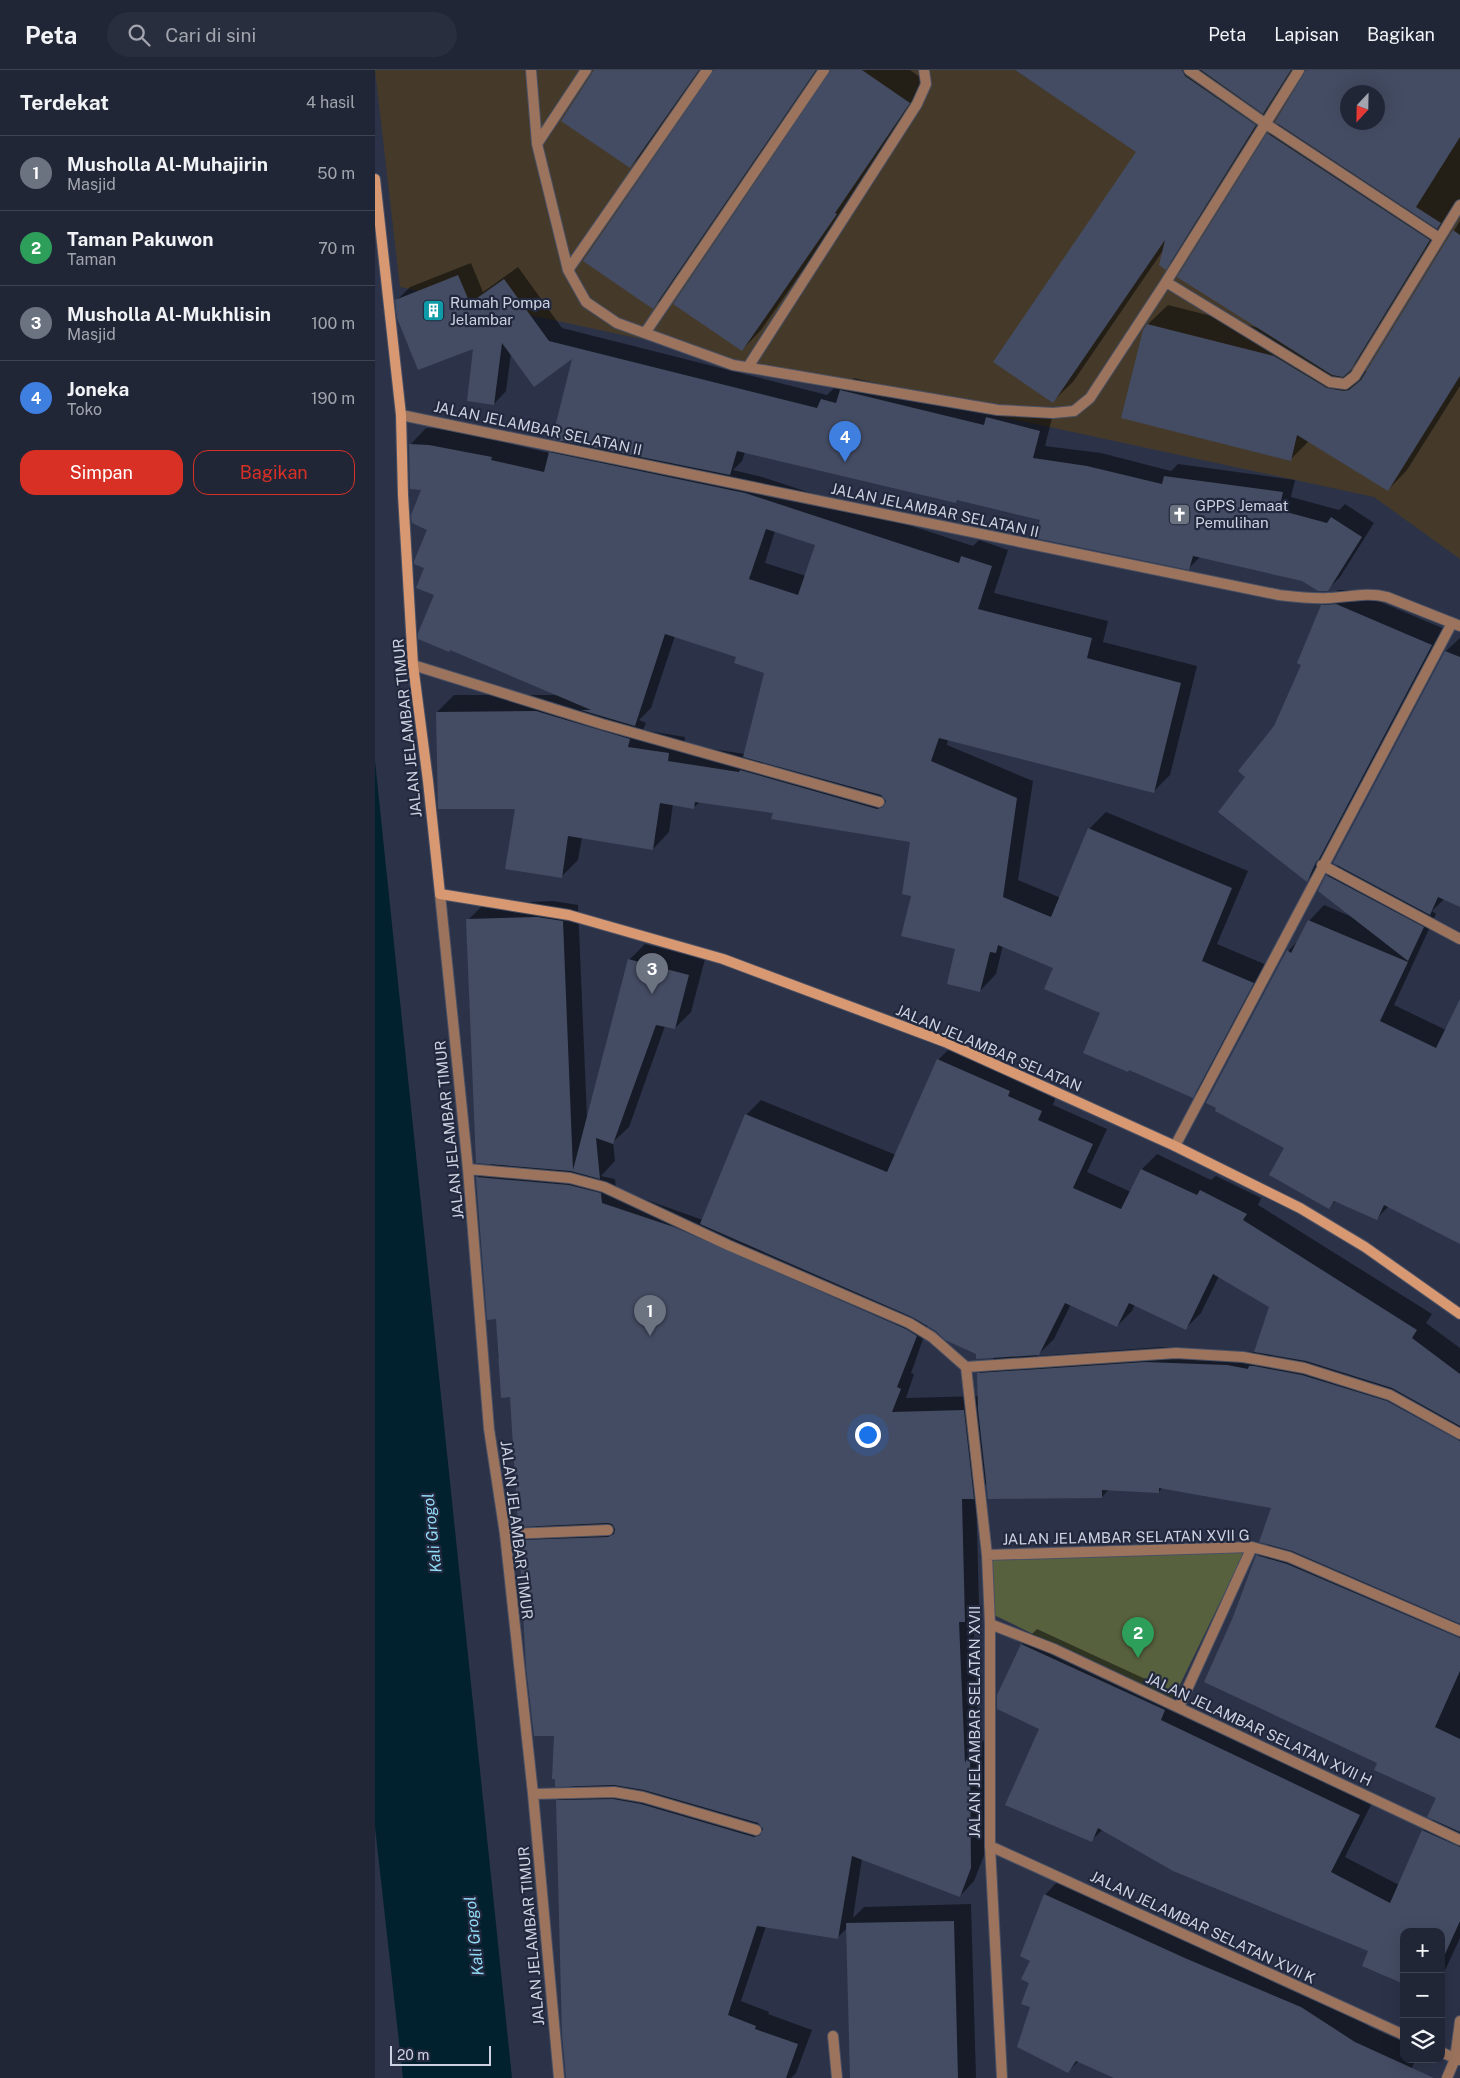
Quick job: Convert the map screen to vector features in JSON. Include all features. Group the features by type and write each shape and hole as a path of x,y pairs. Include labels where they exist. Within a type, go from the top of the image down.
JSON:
{"street":[{"path":"531,70 537,144 568,270 586,302 617,323 733,365 998,410 1053,413 1074,411 1090,398 1166,282 1299,70"},
{"path":"537,144 586,70"},
{"path":"568,270 707,70"},
{"path":"645,333 824,70"},
{"path":"748,367 917,104 926,84 924,70"},
{"path":"1189,70 1265,124 1439,238"},
{"name":"JALAN JELAMBAR TIMUR","path":"375,179 401,416 413,665 428,781 469,1169 489,1429 505,1534 533,1794 559,2078"},
{"path":"1166,282 1330,382 1345,384 1355,376 1460,205"},
{"name":"JALAN JELAMBAR SELATAN II","path":"401,416 1279,595 1331,598 1365,593 1377,594 1387,596 1456,624"},
{"path":"1175,1146 1323,865 1456,624"},
{"path":"413,665 602,724 879,802"},
{"path":"1323,865 1460,939"},
{"name":"JALAN JELAMBAR SELATAN","path":"440,894 569,915 723,960 945,1042 1175,1146 1300,1208 1365,1247 1460,1314"},
{"path":"469,1169 570,1178 604,1187 728,1245 909,1323 932,1337 966,1367 1176,1353 1243,1356 1304,1368 1390,1396 1460,1434"},
{"name":"JALAN JELAMBAR SELATAN XVII","path":"966,1367 987,1555 990,1624 990,1846 1002,2078"},
{"path":"505,1534 608,1530"},
{"path":"1179,1707 1253,1547"},
{"name":"JALAN JELAMBAR SELATAN XVII G","path":"987,1555 1253,1547 1289,1557 1460,1631"},
{"name":"JALAN JELAMBAR SELATAN XVII H","path":"990,1624 1055,1649 1460,1840"},
{"path":"533,1794 614,1792 643,1797 756,1830"},
{"name":"JALAN JELAMBAR SELATAN XVII K","path":"990,1846 1400,2033"},
{"path":"1447,2078 1458,2060 1460,2021"},
{"path":"833,2036 837,2078"},
{"path":"1445,2054 1458,2060"}],"shaded area":[{"path":"375,70 1460,70 1460,559 1374,497 400,287"}],"green space":[{"path":"988,1553 1244,1553 1172,1701 994,1615"}],"water":[{"name":"Kali Grogol","path":"375,761 512,2078 403,2078 375,1827"}],"building":[{"path":"594,70 699,70 630,168 561,121"},
{"path":"714,70 816,70 653,309 583,261"},
{"path":"831,70 862,70 910,103 835,213 837,214 742,351 673,304"},
{"path":"1015,70 1182,70 1185,76 1256,125 1166,270 1159,265 1165,240 1053,403 993,362 1136,152"},
{"path":"1201,70 1291,70 1263,114"},
{"path":"1306,70 1460,70 1460,137 1416,207 1441,223 1437,229 1275,122"},
{"path":"1267,133 1430,240 1350,371 1343,377 1332,375 1177,277"},
{"path":"1453,230 1460,235 1460,376 1388,491 1297,435 1291,461 1121,418 1143,330 1147,324 1274,356 1327,388 1349,390 1361,380"},
{"path":"458,275 470,303 504,279 549,341 817,408 821,399 836,403 840,390 984,425 986,417 1040,431 1033,458 1087,466 1162,484 1164,476 1283,492 1279,510 1327,523 1331,517 1362,537 1328,591 1318,591 1302,581 1193,556 1189,570 1035,538 1040,520 957,500 956,503 737,451 730,475 552,439 572,359 534,387 502,343 494,405 467,401 473,349 418,370 397,318 395,300"},
{"path":"409,444 429,445 492,457 491,460 544,472 549,452 745,493 959,563 961,556 992,566 978,609 1092,638 1087,658 1181,683 1154,793 939,738 931,761 1017,798 1003,897 1051,917 1088,828 1232,888 1202,961 1254,983 1193,1098 1129,1070 1128,1072 1083,1053 1100,1013 1044,989 1053,968 998,945 996,953 990,952 980,992 947,984 955,949 901,936 911,896 902,894 910,842 771,819 773,813 695,802 694,809 660,803 653,850 568,836 562,878 505,869 515,809 438,809 436,712 536,711 630,739 628,747 669,753 668,761 739,772 740,770 877,809 883,807 886,801 881,795 743,757 764,673 734,663 736,657 665,634 635,726 581,710 591,710 450,650 449,652 418,639 418,633 434,595 416,588 424,568 414,564 414,561 427,530 412,523 411,515 421,490 410,489","holes":["766,529 815,545 798,595 749,579"]},
{"path":"1336,604 1432,645 1307,882 1218,812 1245,777 1238,771 1274,726 1301,665 1297,663 1321,605"},
{"path":"1445,651 1460,657 1460,907 1438,897 1430,915 1333,863"},
{"path":"1326,875 1424,927 1408,961 1318,891"},
{"path":"537,917 563,921 573,1170 628,959 689,975 675,1029 656,1025 613,1144 596,1138 600,1179 571,1171 476,1163 466,919"},
{"path":"1308,920 1408,962 1380,1021 1436,1048 1460,999 1460,1244 1384,1205 1377,1220 1334,1201 1329,1209 1269,1175 1284,1148 1215,1111 1216,1108 1206,1103 1287,950 1291,953"},
{"path":"937,1059 1010,1091 1008,1096 1042,1111 1038,1120 1093,1144 1073,1188 1121,1209 1141,1169 1197,1195 1200,1190 1247,1214 1243,1220 1417,1330 1412,1338 1460,1374 1460,1426 1392,1388 1306,1361 1254,1352 1269,1307 1213,1274 1186,1330 1129,1303 1117,1327 1065,1303 1039,1355 976,1359 976,1354 945,1340 936,1331 912,1317 700,1224 745,1114 887,1172"},
{"path":"476,1177 569,1185 601,1193 602,1203 674,1227 906,1329 917,1336 897,1387 901,1389 892,1412 964,1410 974,1499 962,1499 965,1622 959,1622 965,1763 970,1752 971,1868 960,1897 852,1856 838,1939 757,1926 728,2015 756,2026 755,2029 798,2044 786,2078 566,2078 562,2034 556,1800 613,1799 641,1804 754,1837 760,1835 763,1829 758,1823 644,1790 614,1785 555,1787 555,1779 552,1779 554,1736 534,1736 526,1667 519,1540 608,1537 614,1534 615,1529 612,1524 608,1523 518,1527 510,1397 501,1398 496,1319 487,1320"},
{"path":"1145,1362 1227,1365 1248,1369 1249,1366 1254,1366 1302,1375 1387,1401 1460,1441 1460,1624 1292,1551 1259,1542 1271,1508 1159,1488 1159,1493 1102,1490 1102,1498 988,1499 978,1410 977,1373"},
{"path":"1256,1555 1287,1564 1460,1638 1460,1671 1435,1727 1460,1739 1460,1832 1427,1817 1436,1798 1374,1770 1377,1763 1204,1682 1233,1617"},
{"path":"1021,1644 1165,1710 1161,1720 1360,1815 1331,1872 1390,1903 1422,1830 1460,1847 1460,1921 1445,1954 1445,1928 1400,1928 1400,1982 1362,1966 1368,1951 1173,1871 1098,1828 1092,1842 1005,1805 1039,1729 997,1709 997,1695"},
{"path":"1044,1894 1187,1959 1301,2007 1355,2042 1434,2078 1114,2078 1076,2061 1068,2073 1017,2047 1030,2007 1021,2004 1029,1983 1021,1979 1030,1961 1020,1956"},
{"path":"954,1921 958,2078 850,2078 846,1923"}],"place":[{"name":"Rumah Pompa Jelambar","path":"434,311"},
{"name":"Joneka","path":"845,462"},
{"name":"GPPS Jemaat Pemulihan","path":"1179,514"},
{"name":"Musholla Al-Mukhlisin","path":"652,994"},
{"name":"Musholla Al-Muhajirin","path":"650,1336"},
{"name":"Taman Pakuwon","path":"1138,1658"}]}
